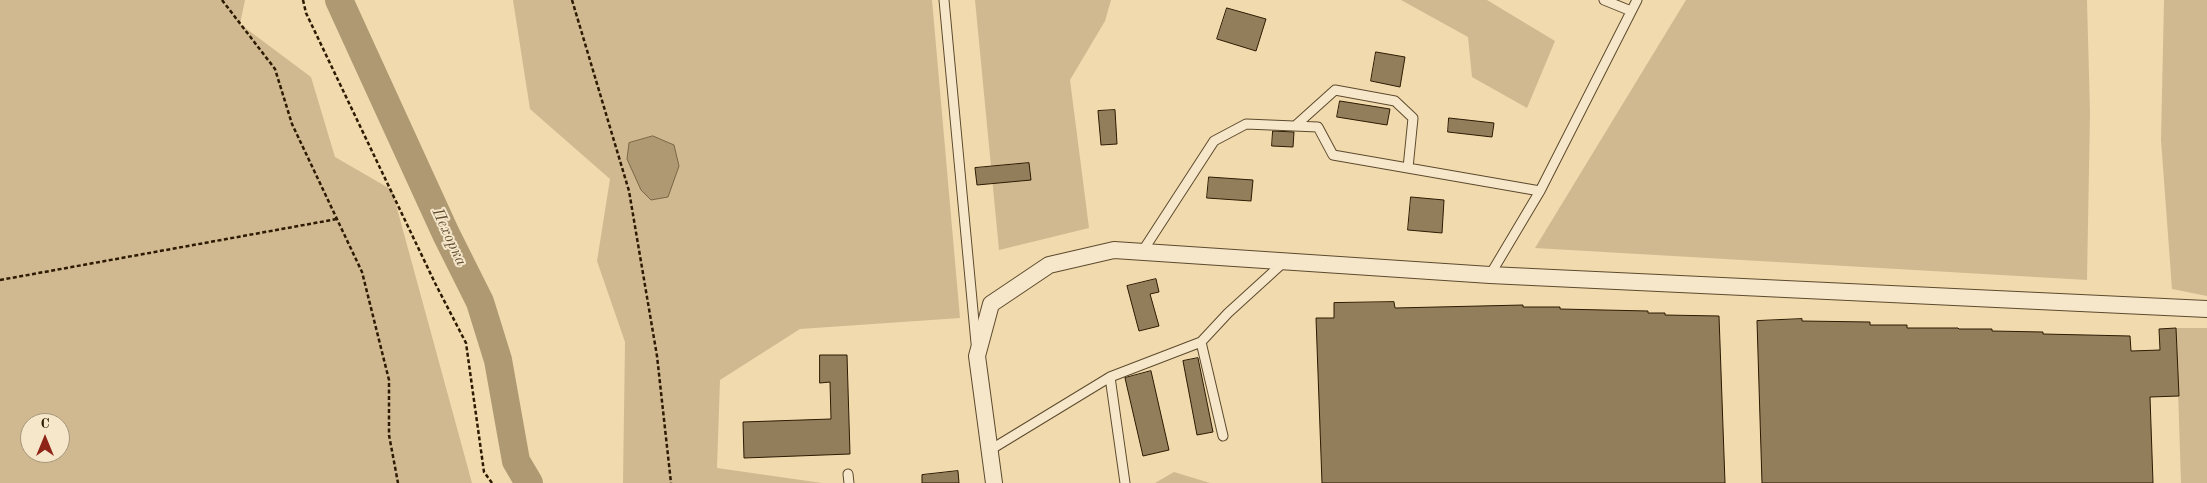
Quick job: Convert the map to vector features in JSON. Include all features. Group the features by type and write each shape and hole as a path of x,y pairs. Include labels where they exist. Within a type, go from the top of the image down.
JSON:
{"street":[{"path":"994,483 977,356 991,304 1049,265 1114,250 1490,275 2207,309"}],"lane":[{"path":"944,0 977,356"},
{"path":"1604,0 1631,11"},
{"path":"1490,275 1540,190 1637,0"},
{"path":"1295,126 1335,90 1395,101 1414,118 1408,168"},
{"path":"1142,252 1214,141 1246,124 1318,127 1333,155 1540,190"},
{"path":"990,450 1110,377 1201,342 1228,313 1284,261"},
{"path":"1201,342 1223,436"},
{"path":"1110,377 1125,483"}],"path":[{"path":"222,0 275,69 292,124 362,272 389,380 389,435 398,483"},
{"path":"303,0 306,13 318,40 435,283 466,343 484,472 492,483"},
{"path":"572,0 629,191 657,356 671,483"},
{"path":"0,280 337,219"}],"shaded area":[{"path":"0,0 245,0 240,24 311,77 335,157 392,190 472,483 0,483"},
{"path":"513,0 932,0 960,318 800,329 720,380 717,468 822,483 623,483 625,342 597,261 610,179 530,109"},
{"path":"975,0 1111,0 1105,21 1070,80 1089,228 999,250"},
{"path":"1401,0 1487,0 1555,41 1527,108 1472,77 1468,37"},
{"path":"1686,0 2087,0 2090,113 2087,280 1535,248"},
{"path":"2164,0 2207,0 2207,296 2172,289 2161,140"},
{"path":"653,136 674,145 679,166 668,197 651,200 641,190 627,159 629,143"},
{"path":"2176,328 2207,328 2207,483 2181,483"},
{"path":"1174,472 1210,483 1155,483"}],"building":[{"path":"1227,8 1266,19 1256,51 1217,39"},
{"path":"1376,52 1405,57 1400,87 1371,81"},
{"path":"1340,101 1390,109 1387,125 1337,117"},
{"path":"1115,110 1117,144 1101,145 1098,111"},
{"path":"1449,118 1494,123 1492,137 1448,132"},
{"path":"1273,131 1294,132 1293,147 1272,146"},
{"path":"1029,163 1031,180 977,185 975,168"},
{"path":"1209,177 1253,180 1251,201 1207,198"},
{"path":"1411,197 1444,200 1442,233 1408,230"},
{"path":"1156,279 1159,292 1150,294 1159,326 1139,331 1127,286"},
{"path":"1394,302 1395,308 1523,305 1523,307 1560,307 1560,309 1648,311 1648,313 1665,313 1665,315 1719,316 1725,483 1322,483 1316,318 1334,318 1334,303"},
{"path":"1802,319 1802,321 1870,322 1870,325 1907,325 1907,328 1992,329 1992,331 2043,332 2043,334 2130,336 2131,351 2160,350 2159,329 2176,328 2179,396 2150,397 2153,483 1762,483 1757,321"},
{"path":"820,355 847,355 850,454 744,458 743,422 831,419 830,382 820,383"},
{"path":"1198,358 1213,432 1197,435 1183,361"},
{"path":"1151,371 1169,450 1143,456 1125,378"},
{"path":"958,471 959,483 922,483 922,475"}],"waterway":[{"name":"Пехорка","path":"339,0 446,234 480,302 498,360 516,461 529,483"}]}
